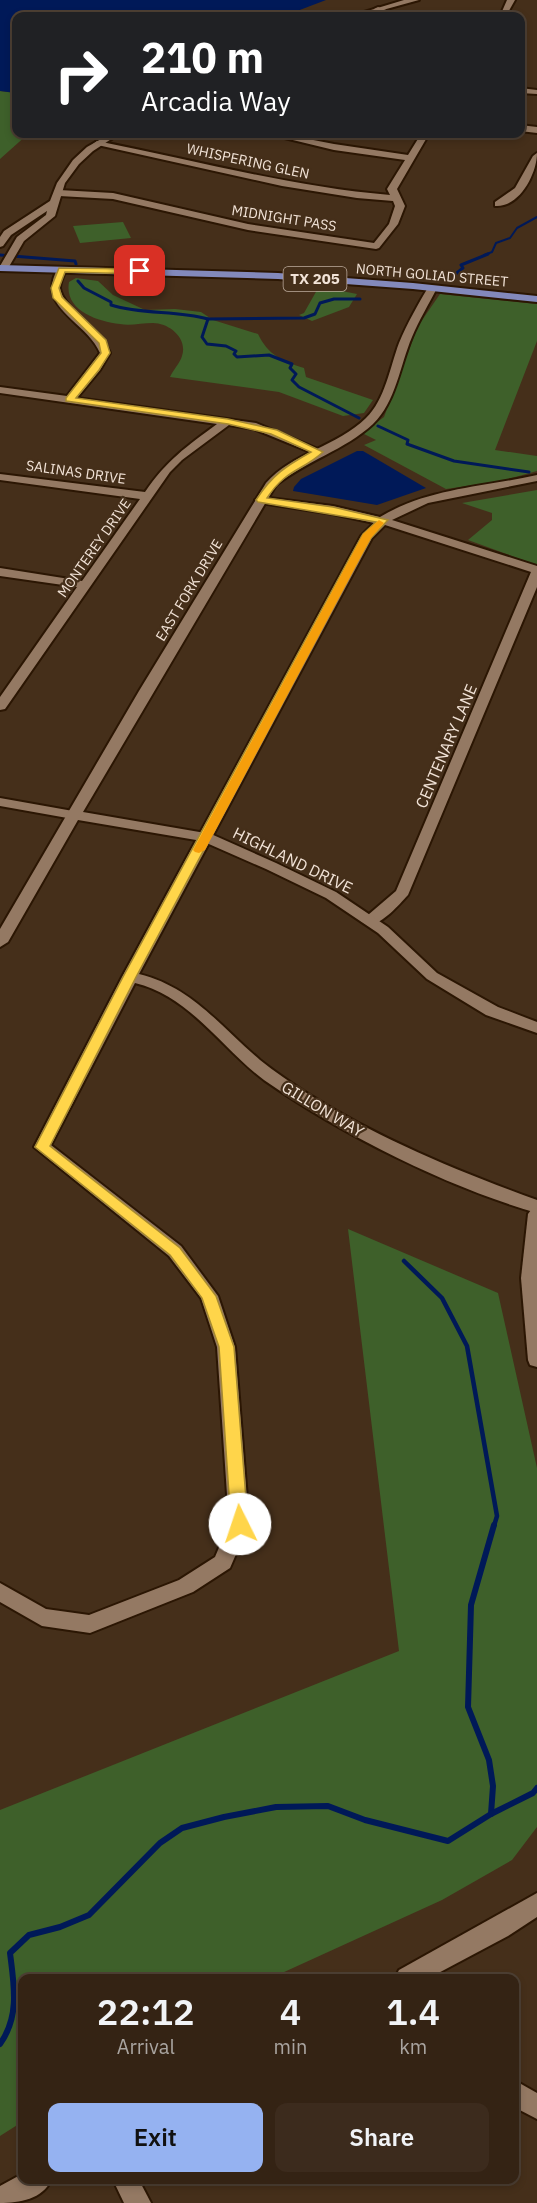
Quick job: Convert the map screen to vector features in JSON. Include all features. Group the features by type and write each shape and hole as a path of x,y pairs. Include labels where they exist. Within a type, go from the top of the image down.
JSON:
{"main road":[{"name":"NORTH GOLIAD STREET","path":"6,262 62,270 236,274 432,288 537,299"}],"street":[{"path":"368,12 415,0"},
{"path":"378,9 385,12"},
{"path":"6,262 20,239 50,216 61,183 76,162 108,138"},
{"path":"291,138 410,158"},
{"name":"MIDNIGHT PASS","path":"58,197 113,196 259,229 376,246 393,224 400,206 392,189 422,138"},
{"name":"WHISPERING GLEN","path":"97,144 300,187 363,197 395,198"},
{"path":"498,204 513,198 520,191 533,174 537,156"},
{"path":"0,244 7,233 58,197"},
{"path":"62,270 55,288 58,298 103,342 105,353 96,368 69,400"},
{"name":"EAST FORK DRIVE","path":"0,942 73,815 272,483 287,470 357,432 372,419 388,389 407,338 432,288"},
{"path":"0,390 228,422 274,432 319,452"},
{"name":"MONTEREY DRIVE","path":"0,706 87,585 147,496 178,458 228,422"},
{"name":"SALINAS DRIVE","path":"0,477 147,496"},
{"path":"0,1592 42,1617 90,1624 186,1586 223,1562 240,1524 226,1347 209,1296 175,1251 42,1147 130,977 367,536 383,520 403,508 435,497 498,488 537,478"},
{"path":"261,500 383,520 537,571"},
{"name":"CENTENARY LANE","path":"369,921 391,905 403,892 537,571"},
{"path":"0,572 87,585"},
{"path":"0,678 17,680"},
{"name":"HIGHLAND DRIVE","path":"0,802 206,837 331,895 383,930 432,976 492,1011 537,1028"},
{"name":"GILLON WAY","path":"130,977 157,984 185,1001 267,1074 361,1133 457,1178 537,1208"},
{"path":"537,1214 531,1278 537,1360"},
{"path":"417,1974 537,1905"},
{"path":"519,2095 537,2107"},
{"path":"0,2200 30,2184"},
{"path":"128,2184 138,2203"}],"green space":[{"path":"0,91 12,92 12,138 24,138 0,159"},
{"path":"123,222 131,238 80,243 73,226"},
{"path":"76,278 98,281 113,295 145,310 175,309 201,312 213,320 258,334 266,347 276,356 304,368 306,377 373,400 364,413 343,416 279,392 170,377 181,359 183,349 176,333 159,324 128,325 92,317 71,300 69,282"},
{"path":"317,290 337,290 357,294 349,307 312,321 299,315 304,313"},
{"path":"440,294 537,304 537,341 495,450 537,456 537,471 501,481 446,489 364,445 376,440 362,433 384,417 418,326"},
{"path":"537,490 537,565 468,540 492,520 492,513 462,503"},
{"path":"348,1229 498,1293 537,1468 537,1827 512,1860 442,1900 280,1974 18,1974 18,2125 0,2136 0,1810 399,1651"}],"shaded area":[{"path":"0,0 326,0 294,12 12,12 12,92 0,91"},
{"path":"357,451 363,451 426,488 377,505 293,491 301,479"}],"waterway":[{"path":"484,255 492,252 496,243 510,238 517,228 537,217"},
{"path":"453,276 463,268 461,265 488,254"},
{"path":"5,255 0,255 75,261 76,264"},
{"path":"78,281 84,288 111,302 111,305 208,319"},
{"path":"208,319 304,318 315,314 320,303 334,299 360,299"},
{"path":"208,319 202,337 207,344 226,346 236,351 234,354 237,357 269,355 292,364 290,368 296,374 292,380 299,387 359,418"},
{"path":"378,426 408,440 407,444 454,461 529,472"},
{"path":"404,1261 442,1298 467,1346 497,1516 494,1526"},
{"path":"491,1814 493,1786 489,1760 468,1707 471,1605 494,1525"},
{"path":"491,1814 533,1793 537,1788"},
{"path":"0,2044 11,2022 13,2011 14,1988 10,1953 29,1935 60,1927 89,1915 160,1843 182,1828 276,1807 328,1806 365,1820 448,1841 491,1814"}],"slow traffic":[{"path":"199,850 367,536 379,523"}],"route":[{"path":"140,271 62,270 55,288 58,298 103,342 105,353 96,368 69,400 256,426 274,432 319,452 287,470 272,483 261,500 383,520 367,536 354,559 130,977 42,1147 175,1251 209,1296 226,1347 240,1524"}]}
